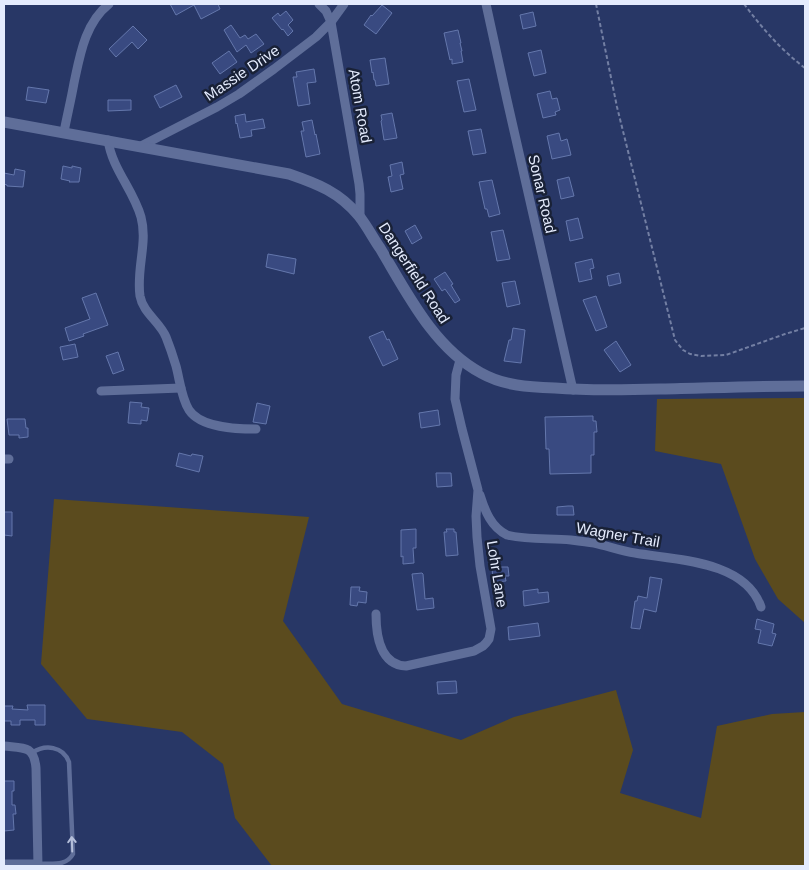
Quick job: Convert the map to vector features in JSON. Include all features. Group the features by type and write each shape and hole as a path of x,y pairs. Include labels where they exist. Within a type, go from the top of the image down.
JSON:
{"street":[{"path":"64,132 81,50 93,23 100,12 109,4"},
{"name":"Atom Road","path":"319,4 326,11 331,22 359,184 360,217"},
{"name":"Massie Drive","path":"141,146 239,94 316,37 331,22 344,4"},
{"name":"Sonar Road","path":"486,4 573,390"},
{"name":"Dangerfield Road","path":"4,122 289,174 319,185 335,194 360,217 419,312 438,337 460,360 482,374 498,381 533,387 607,391 805,386"},
{"path":"108,140 111,157 137,205 141,217 143,231 140,285 142,301 165,336 176,365 181,388 189,410 198,419 218,426 256,429"},
{"name":"Lohr Lane","path":"376,614 379,643 388,658 399,666 467,652 478,648 489,639 491,629 477,537 478,490 455,399 456,375 460,360"},
{"path":"101,391 181,388"},
{"name":"Wagner Trail","path":"478,490 484,509 492,522 507,535 593,543 634,553 702,564 741,580 755,594 761,608"},
{"path":"4,746 24,748 32,753 35,758 38,865 4,864"}],"lane":[{"path":"32,753 38,749 56,748 66,756 69,762 72,854 65,863 38,865"}],"path":[{"path":"596,4 618,107 675,340 683,350 690,354 701,356 726,355 805,328"},
{"path":"744,4 778,46 805,68"}],"shaded area":[{"path":"805,398 805,623 778,599 755,559 721,464 655,451 657,399"},
{"path":"54,499 309,517 283,621 342,704 461,740 514,717 616,690 633,750 620,793 701,818 717,726 772,714 805,712 805,866 272,866 235,818 223,764 182,732 87,719 41,664"}],"building":[{"path":"170,4 218,4 220,9 201,19 194,5 176,15"},
{"path":"382,5 392,13 376,34 364,25"},
{"path":"286,11 293,20 288,25 293,31 288,36 272,18 278,13 280,16"},
{"path":"533,12 536,26 523,29 520,15"},
{"path":"231,25 240,38 245,35 248,39 256,34 264,44 251,53 246,45 237,52 224,30"},
{"path":"133,26 147,40 138,49 132,42 116,57 109,49"},
{"path":"458,30 463,62 452,64 444,33"},
{"path":"541,50 546,73 534,76 528,53"},
{"path":"229,51 237,62 220,74 212,63"},
{"path":"385,58 389,84 376,86 370,60"},
{"path":"314,69 316,82 307,83 310,104 298,106 293,77 297,77 296,72"},
{"path":"469,79 476,110 464,112 457,81"},
{"path":"176,85 182,97 160,108 154,96"},
{"path":"28,87 49,90 46,103 26,100"},
{"path":"550,91 552,99 557,98 560,110 555,112 556,115 543,118 537,94"},
{"path":"108,100 131,100 131,110 108,111"},
{"path":"392,113 397,138 384,140 381,115"},
{"path":"245,114 246,122 263,119 265,128 251,130 252,136 240,138 235,116"},
{"path":"312,120 320,154 306,157 301,131 304,131 302,122"},
{"path":"481,129 486,153 473,155 468,131"},
{"path":"559,133 561,141 567,139 571,155 552,159 547,136"},
{"path":"402,162 404,174 400,175 403,189 391,192 388,177 392,176 390,165"},
{"path":"63,166 81,168 79,182 69,182 61,179"},
{"path":"15,169 25,171 23,187 7,186 4,184 4,173 14,175"},
{"path":"569,177 574,196 561,199 557,180"},
{"path":"492,180 500,214 489,217 487,209 485,209 479,182"},
{"path":"578,218 583,238 570,241 566,221"},
{"path":"415,225 422,238 412,244 405,231"},
{"path":"503,230 510,259 497,261 491,232"},
{"path":"268,254 296,259 294,274 266,267"},
{"path":"592,259 594,268 590,269 592,279 579,282 575,263"},
{"path":"445,272 460,300 455,303 445,289 442,291 434,279"},
{"path":"619,273 621,283 609,286 607,276"},
{"path":"515,281 520,304 507,307 502,283"},
{"path":"96,293 108,325 69,341 65,328 90,319 82,298"},
{"path":"596,296 607,327 596,331 583,300"},
{"path":"513,328 525,330 521,363 504,361"},
{"path":"383,331 387,340 389,339 398,359 383,366 369,337"},
{"path":"616,341 631,365 620,372 604,350"},
{"path":"75,344 78,357 63,360 60,347"},
{"path":"118,352 124,370 113,374 106,356"},
{"path":"130,402 142,403 141,407 149,408 147,421 141,420 141,424 128,423"},
{"path":"257,403 270,406 266,424 253,422"},
{"path":"438,410 440,425 421,428 419,413"},
{"path":"593,416 593,421 596,421 597,432 594,432 594,455 591,455 591,473 550,474 549,449 546,449 545,417"},
{"path":"7,419 25,419 28,437 19,438 19,435 9,435"},
{"path":"179,453 203,456 199,472 176,466"},
{"path":"436,473 451,473 452,486 437,487"},
{"path":"573,506 574,515 557,515 557,507"},
{"path":"4,512 12,512 12,536 4,535"},
{"path":"416,529 416,548 413,548 414,563 403,564 403,556 401,557 401,530"},
{"path":"446,529 454,529 454,532 456,532 458,555 446,556 444,532 447,532"},
{"path":"492,567 508,567 509,576 505,576 506,581 493,582"},
{"path":"422,573 425,599 433,598 434,608 417,610 412,574"},
{"path":"650,577 662,579 656,612 644,609 640,629 631,628 635,601 637,601 638,596 647,598"},
{"path":"351,587 360,587 359,591 367,592 366,603 358,602 357,606 350,605"},
{"path":"538,589 538,593 548,592 549,602 524,606 523,591"},
{"path":"757,619 774,624 772,633 776,634 772,646 758,643 761,630 755,629"},
{"path":"538,623 540,636 509,640 508,627"},
{"path":"456,681 457,693 438,694 437,682"},
{"path":"27,705 45,705 45,725 35,725 35,720 20,720 20,725 11,725 11,721 4,721 4,706 13,706 12,709 28,710"},
{"path":"4,781 14,781 12,805 15,805 16,814 13,814 14,830 4,831"}]}
